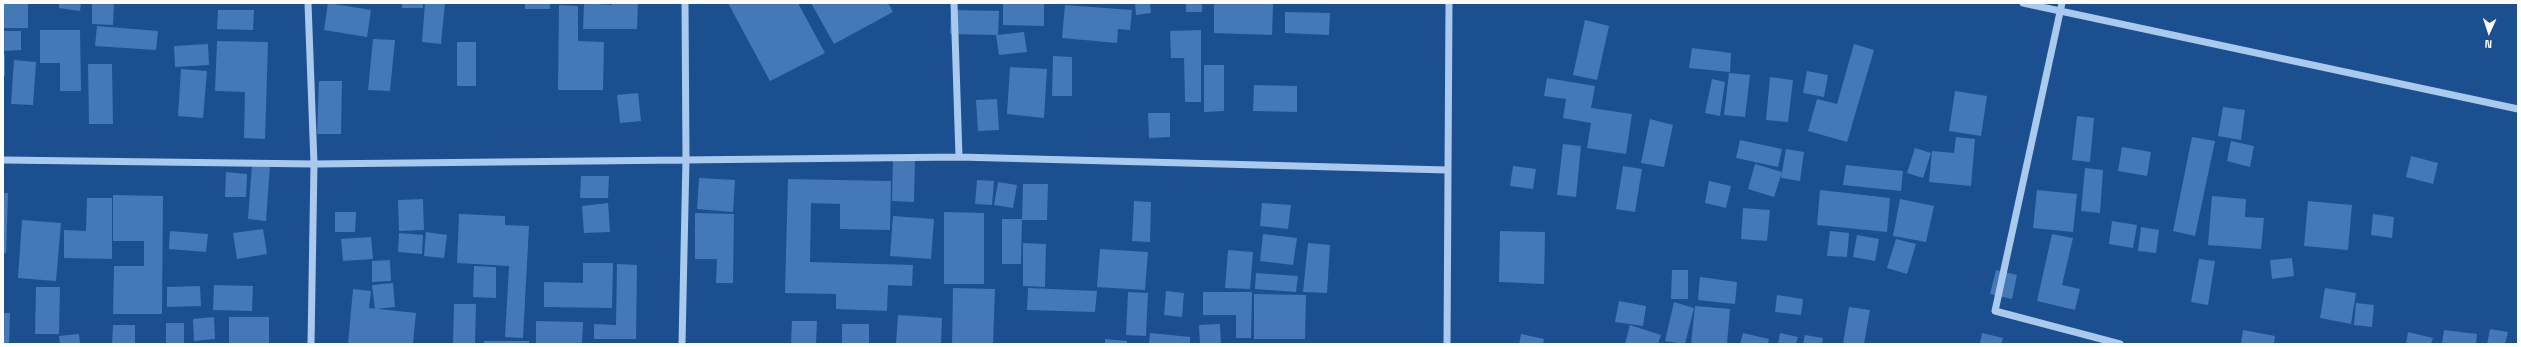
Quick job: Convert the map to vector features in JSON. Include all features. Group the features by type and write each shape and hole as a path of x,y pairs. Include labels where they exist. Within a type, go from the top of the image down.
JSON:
{"street":[{"path":"308,3 314,164 311,344"},
{"path":"682,344 686,159 685,3"},
{"path":"954,3 959,157"},
{"path":"1447,344 1446,170 1449,3"},
{"path":"2023,3 2061,7 2518,109"},
{"path":"2061,7 1995,311 2120,344"},
{"path":"3,160 314,164 959,157 1446,170"}],"building":[{"path":"59,3 81,3 80,11 59,8"},
{"path":"92,3 114,3 113,25 92,24"},
{"path":"328,3 371,10 367,37 324,30"},
{"path":"402,3 423,3 423,8 402,8"},
{"path":"425,3 445,3 441,44 422,42"},
{"path":"525,3 550,3 550,9 525,9"},
{"path":"584,3 612,5 612,3 638,3 637,29 583,29"},
{"path":"728,3 798,3 825,53 770,81"},
{"path":"811,3 888,3 893,12 834,44"},
{"path":"1003,3 1044,3 1044,26 1003,25"},
{"path":"1135,3 1150,3 1151,13 1136,15"},
{"path":"1186,3 1202,3 1202,12 1186,12"},
{"path":"1214,3 1273,4 1272,35 1214,33"},
{"path":"4,4 28,4 28,28 4,28"},
{"path":"559,5 578,6 578,41 604,42 603,90 558,90"},
{"path":"1065,5 1132,10 1130,30 1118,29 1117,43 1062,38"},
{"path":"218,10 254,10 253,30 217,29"},
{"path":"951,10 999,11 998,35 1024,32 1027,52 999,55 996,35 950,34"},
{"path":"1285,12 1330,13 1329,35 1285,33"},
{"path":"1585,20 1609,26 1597,80 1573,75"},
{"path":"97,26 158,31 156,50 95,46"},
{"path":"40,30 80,30 81,91 60,91 60,63 40,63"},
{"path":"1201,30 1201,102 1185,102 1184,58 1171,58 1170,31"},
{"path":"3,31 21,31 21,50 3,51"},
{"path":"373,39 395,40 390,91 368,90"},
{"path":"217,41 268,42 265,139 244,138 245,92 215,91"},
{"path":"457,42 476,42 476,86 457,86"},
{"path":"208,44 209,65 175,67 174,46"},
{"path":"1854,44 1874,50 1847,142 1808,131 1817,99 1837,104"},
{"path":"1692,48 1731,53 1730,72 1689,68"},
{"path":"3,54 5,54 5,76 3,76"},
{"path":"1053,56 1072,57 1072,96 1052,96"},
{"path":"14,60 36,62 33,105 11,104"},
{"path":"88,64 112,64 113,124 89,124"},
{"path":"1204,65 1224,65 1224,111 1204,112"},
{"path":"1010,67 1047,69 1044,118 1007,114"},
{"path":"181,69 207,71 203,118 178,116"},
{"path":"1807,71 1828,75 1824,97 1803,93"},
{"path":"1729,73 1750,75 1745,117 1724,115"},
{"path":"1770,77 1793,80 1788,122 1766,120"},
{"path":"1547,78 1595,86 1591,108 1632,114 1626,154 1587,148 1591,123 1563,118 1566,99 1544,96"},
{"path":"1712,79 1725,82 1720,116 1705,113"},
{"path":"319,81 342,81 341,134 317,134"},
{"path":"1254,85 1297,86 1297,112 1253,111"},
{"path":"1955,91 1987,96 1981,136 1949,131"},
{"path":"638,93 641,121 620,123 617,95"},
{"path":"997,99 999,130 978,131 976,100"},
{"path":"2223,107 2245,110 2241,140 2218,136"},
{"path":"1148,113 1170,113 1170,137 1149,138"},
{"path":"2077,116 2094,118 2090,162 2072,160"},
{"path":"1650,119 1673,125 1664,167 1641,163"},
{"path":"1956,137 1975,139 1971,186 1929,182 1932,151 1954,153"},
{"path":"2192,137 2215,141 2195,236 2173,231"},
{"path":"1740,140 1782,149 1778,167 1736,158"},
{"path":"2231,141 2254,146 2250,167 2227,161"},
{"path":"1563,144 1581,146 1576,197 1557,195"},
{"path":"2122,147 2151,152 2147,176 2118,171"},
{"path":"1915,148 1931,153 1923,178 1907,173"},
{"path":"1786,149 1804,152 1800,181 1781,178"},
{"path":"2411,156 2438,163 2433,184 2406,177"},
{"path":"893,158 915,159 914,202 892,201"},
{"path":"1755,164 1782,172 1774,197 1748,189"},
{"path":"252,165 270,166 266,221 248,219"},
{"path":"1846,165 1903,171 1901,191 1843,185"},
{"path":"1513,166 1536,169 1533,189 1510,186"},
{"path":"1623,166 1642,169 1635,212 1616,209"},
{"path":"2085,168 2103,170 2100,213 2081,211"},
{"path":"226,172 247,174 246,197 225,197"},
{"path":"581,176 609,176 608,198 580,198"},
{"path":"699,178 735,180 733,212 697,209"},
{"path":"788,179 891,181 890,230 840,229 840,204 811,203 810,262 913,265 912,286 888,285 887,311 836,309 836,294 785,293"},
{"path":"977,180 994,181 992,205 975,204"},
{"path":"1709,181 1731,186 1726,208 1705,203"},
{"path":"998,182 1017,185 1013,208 994,205"},
{"path":"1023,184 1048,184 1047,220 1022,220"},
{"path":"1820,190 1890,198 1887,232 1817,225"},
{"path":"2037,190 2077,194 2073,232 2033,228"},
{"path":"3,193 8,193 6,253 3,253"},
{"path":"113,195 163,196 162,314 113,314 114,266 144,266 144,241 113,241"},
{"path":"2212,196 2246,199 2245,217 2264,218 2261,249 2208,245"},
{"path":"87,198 112,198 112,259 64,258 64,230 86,231"},
{"path":"423,199 424,230 399,231 398,200"},
{"path":"1900,199 1934,206 1926,242 1893,236"},
{"path":"1134,201 1151,202 1150,242 1132,241"},
{"path":"2308,201 2352,205 2348,250 2304,246"},
{"path":"608,203 610,232 584,233 582,206"},
{"path":"1262,203 1291,205 1288,229 1260,226"},
{"path":"1743,208 1770,210 1767,241 1741,239"},
{"path":"335,212 356,212 355,232 335,232"},
{"path":"944,212 984,213 984,284 944,284"},
{"path":"695,213 734,214 733,283 716,283 717,259 695,259"},
{"path":"459,214 505,216 505,225 529,226 523,338 505,337 509,266 457,263"},
{"path":"2373,214 2394,217 2392,238 2371,235"},
{"path":"893,216 934,219 931,259 890,256"},
{"path":"1002,219 1022,219 1021,264 1002,264"},
{"path":"22,220 61,223 56,281 18,278"},
{"path":"2112,221 2137,225 2133,248 2109,244"},
{"path":"2141,227 2159,230 2156,253 2138,251"},
{"path":"263,229 267,254 237,259 233,233"},
{"path":"170,231 208,234 206,252 169,249"},
{"path":"1500,231 1545,232 1544,284 1499,282"},
{"path":"1830,231 1849,233 1847,257 1827,256"},
{"path":"426,232 447,235 444,258 424,256"},
{"path":"399,233 423,235 422,254 398,252"},
{"path":"1263,234 1297,238 1293,265 1260,261"},
{"path":"2052,234 2073,238 2062,285 2080,289 2075,310 2037,301"},
{"path":"1857,235 1879,239 1875,261 1853,257"},
{"path":"371,237 373,259 343,261 341,239"},
{"path":"1896,239 1916,244 1907,274 1887,268"},
{"path":"1023,243 1046,244 1045,287 1023,286"},
{"path":"1308,243 1330,245 1327,293 1303,292"},
{"path":"1100,249 1148,252 1145,290 1097,287"},
{"path":"1228,250 1253,252 1250,289 1225,288"},
{"path":"2292,258 2294,276 2272,279 2270,260"},
{"path":"2199,259 2215,261 2208,305 2191,302"},
{"path":"390,260 391,281 372,282 372,261"},
{"path":"583,263 613,263 612,308 544,307 544,282 583,283"},
{"path":"617,264 637,265 636,339 594,339 594,324 616,325"},
{"path":"474,266 496,267 496,298 473,297"},
{"path":"1672,270 1688,270 1688,299 1671,299"},
{"path":"1996,270 2017,275 2012,299 1990,294"},
{"path":"1256,273 1298,276 1296,292 1255,289"},
{"path":"1700,277 1737,282 1735,304 1698,300"},
{"path":"393,283 395,307 375,309 372,285"},
{"path":"214,285 253,286 252,311 213,310"},
{"path":"200,286 201,306 167,307 167,287"},
{"path":"36,287 60,287 59,334 35,334"},
{"path":"953,288 995,289 993,344 952,344"},
{"path":"1028,288 1097,291 1095,312 1027,310"},
{"path":"2325,288 2356,293 2351,324 2320,318"},
{"path":"353,289 371,291 369,308 416,313 413,344 348,344"},
{"path":"1166,291 1184,293 1182,317 1164,315"},
{"path":"1128,292 1148,293 1146,336 1126,335"},
{"path":"1203,292 1252,292 1251,338 1236,338 1236,315 1203,315"},
{"path":"1254,294 1306,295 1305,339 1254,339"},
{"path":"1777,295 1803,299 1801,315 1775,312"},
{"path":"1619,301 1646,306 1643,326 1615,322"},
{"path":"1674,302 1694,308 1685,344 1665,341"},
{"path":"2356,303 2374,305 2372,327 2354,325"},
{"path":"454,304 476,304 475,344 453,344"},
{"path":"1695,306 1730,309 1727,344 1691,344"},
{"path":"1849,307 1870,310 1864,344 1843,344"},
{"path":"3,313 10,313 9,344 3,344"},
{"path":"898,315 942,318 941,344 896,344"},
{"path":"214,317 215,339 194,341 193,319"},
{"path":"229,317 269,317 269,344 229,344"},
{"path":"536,321 583,322 582,344 536,344"},
{"path":"792,321 817,321 816,344 791,344"},
{"path":"166,323 184,323 184,344 166,344"},
{"path":"842,324 869,324 869,344 842,344"},
{"path":"1220,324 1221,344 1200,344 1199,325"},
{"path":"113,325 135,325 135,344 112,344"},
{"path":"1630,325 1661,335 1658,344 1625,344"},
{"path":"2490,329 2508,332 2505,344 2487,344"},
{"path":"2243,330 2275,336 2274,344 2241,344"},
{"path":"2444,330 2477,334 2476,344 2442,344"},
{"path":"2408,332 2433,338 2431,344 2406,344"},
{"path":"1150,333 1190,337 1190,344 1149,344"},
{"path":"1743,333 1769,339 1768,344 1740,344"},
{"path":"1780,333 1798,337 1796,344 1778,344"},
{"path":"1982,333 2003,338 2001,344 1980,344"},
{"path":"79,334 80,344 60,344 59,336"},
{"path":"1521,334 1544,339 1543,344 1519,344"},
{"path":"1805,335 1823,338 1822,344 1803,344"},
{"path":"1105,339 1127,341 1127,344 1105,344"},
{"path":"484,341 529,341 529,344 484,344"}]}
